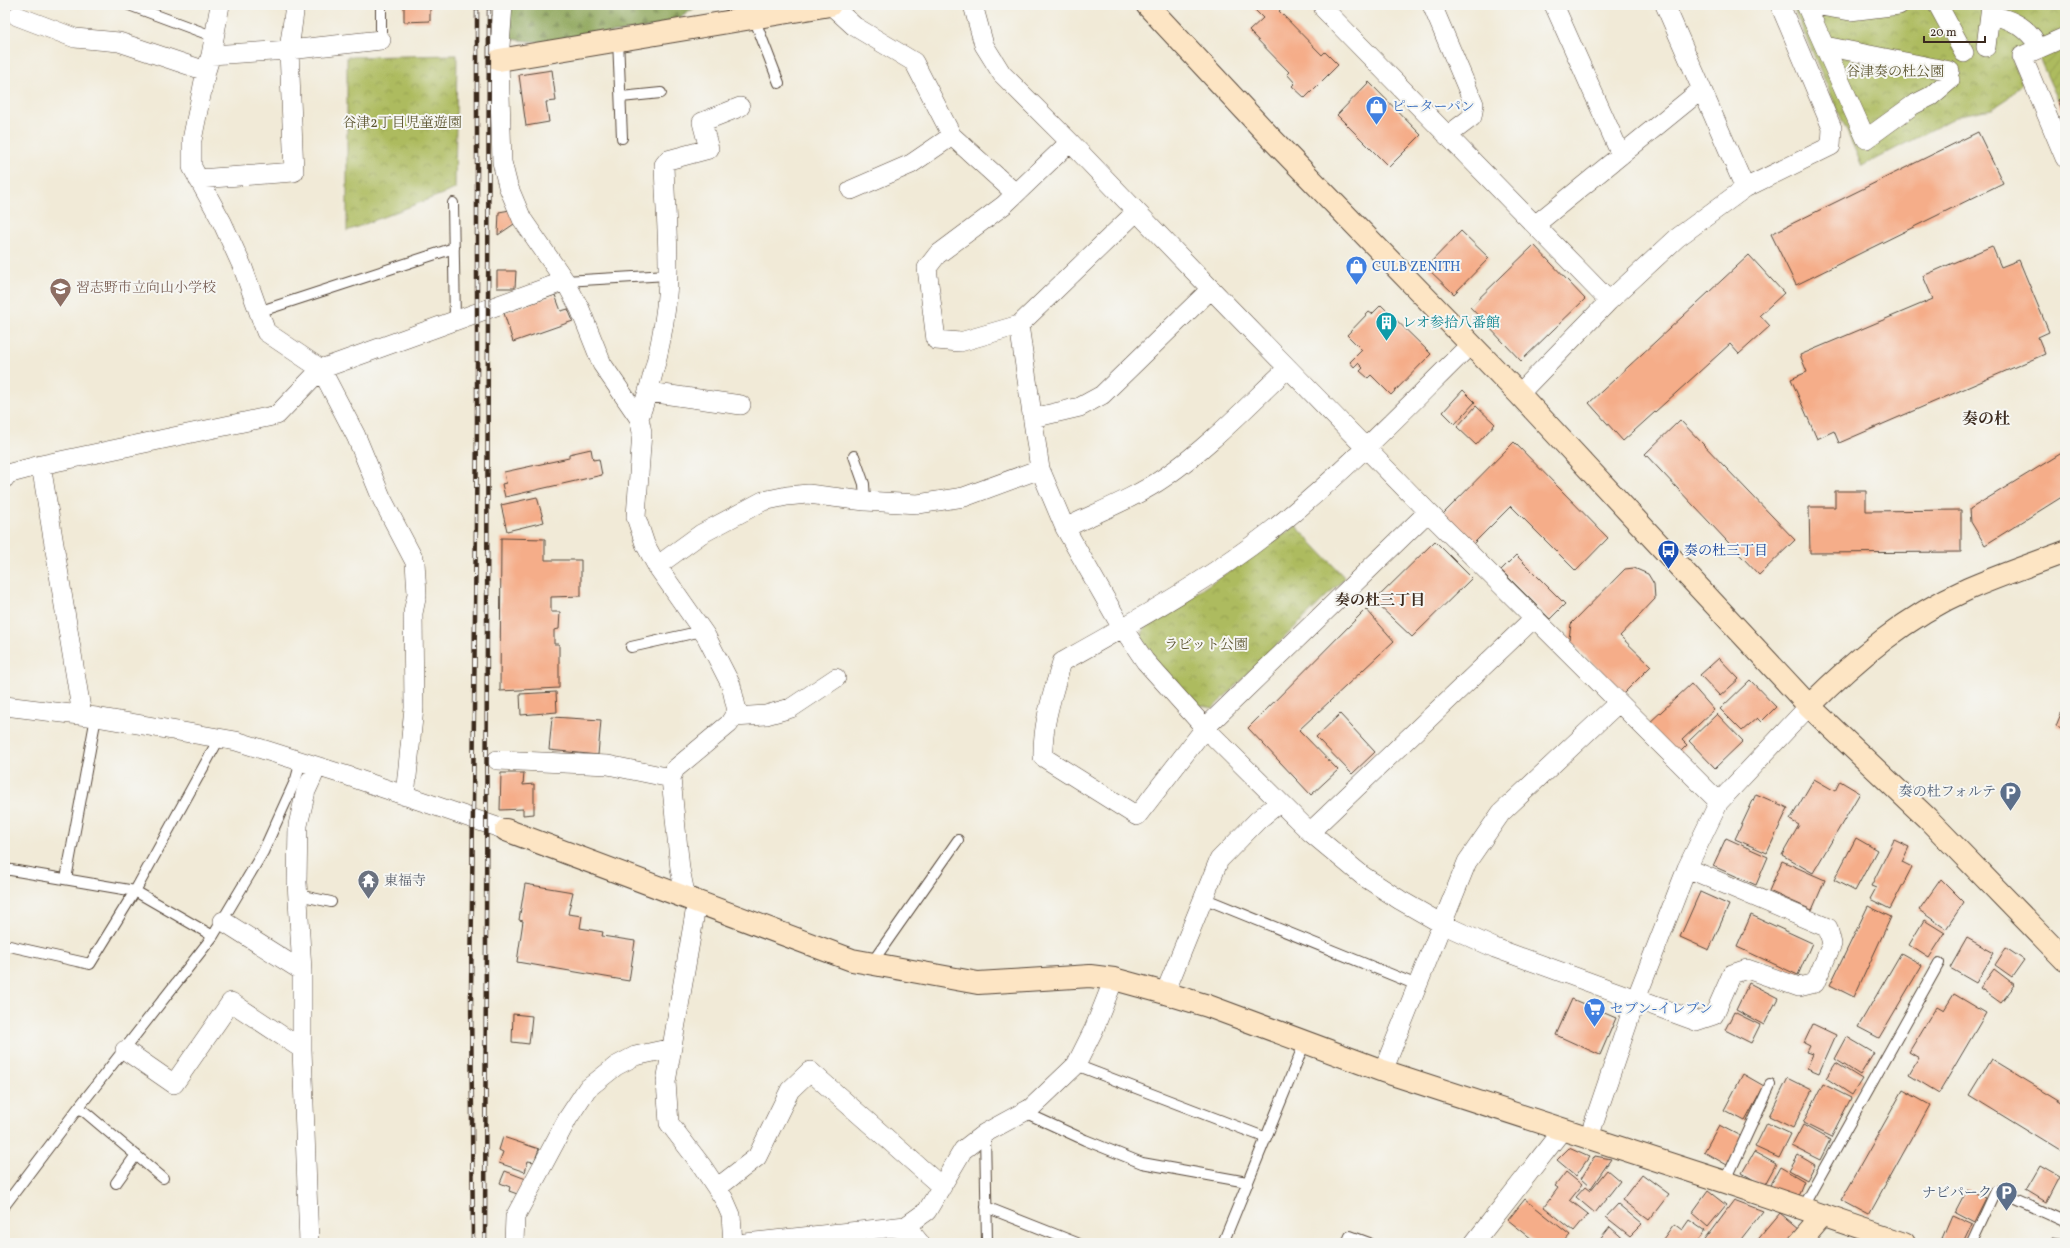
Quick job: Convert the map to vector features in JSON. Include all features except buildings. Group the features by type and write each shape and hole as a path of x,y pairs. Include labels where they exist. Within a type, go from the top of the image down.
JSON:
{"street":[{"path":"220,5 192,140 192,167 222,222 243,268 266,332 321,369 356,436 382,499 415,562 417,594 413,613 414,708 406,796"},
{"path":"198,179 294,172 289,50 295,5"},
{"path":"503,5 499,60 502,162 508,186 522,219 564,281 580,309 602,364 639,418 642,432 636,517 645,544 657,566 702,631 731,685 737,711 729,724 675,769 672,778 680,869 691,900 672,1048 666,1082 669,1123 717,1188 731,1215 733,1243"},
{"path":"499,60 618,39 830,5 854,26 914,62 952,136 1015,194"},
{"path":"973,5 984,45 1002,74 1070,142 1136,212 1428,512 1719,802"},
{"path":"1147,5 1271,138 1519,394 1809,706 1927,818 2065,960"},
{"path":"1323,5 1329,14 1609,301"},
{"path":"1432,5 1474,104 1472,117 1447,136"},
{"path":"1554,5 1621,155"},
{"path":"1665,5 1745,188"},
{"path":"1519,394 1609,301 1676,238 1745,188 1831,146 1832,128 1780,5"},
{"path":"1806,5 1866,139 1912,105 1931,96 1950,75 1825,46"},
{"path":"1814,5 1850,11 1899,5"},
{"path":"1938,5 1964,53"},
{"path":"1986,47 1991,10 2024,29 2034,38"},
{"path":"17,16 76,38 211,54 289,50 381,40"},
{"path":"2065,37 2022,56 2065,158"},
{"path":"1535,225 1701,90"},
{"path":"639,418 649,392 666,310 668,275 664,165 668,160 709,149 702,122 740,107"},
{"path":"851,190 911,164 952,136"},
{"path":"1070,142 1004,205 937,256 927,268 936,340 960,342 1019,325 1136,212"},
{"path":"5,478 7,474 41,465 277,415 321,369 455,322 564,281"},
{"path":"1033,418 1080,407 1102,396 1211,289"},
{"path":"1019,325 1040,469 1065,528 1123,628 1145,661 1205,728 1279,803 1310,832 1362,876 1442,924 1495,948 1696,1021 1714,1015 1732,974 1747,969 1799,987 1816,983 1832,944 1828,928 1687,868"},
{"path":"1428,512 1205,728 1137,816 1043,757 1043,738 1046,721 1062,662 1123,628 1214,572 1284,520 1324,487 1367,448 1470,345"},
{"path":"1065,528 1134,495 1164,478 1195,454 1288,368"},
{"path":"649,392 741,406"},
{"path":"41,465 89,716"},
{"path":"657,566 701,534 763,501 787,496 808,494 865,501 918,504 946,501 964,498 1040,469"},
{"path":"1589,1137 1636,999 1687,868 1719,802 1809,706 1869,650 1912,620 1968,589 2065,552"},
{"path":"1310,832 1535,617"},
{"path":"734,717 766,715 791,708 836,678"},
{"path":"1383,1071 1467,862 1501,813 1618,702"},
{"path":"5,706 89,716 220,737 309,764 506,830 852,960 978,983 1090,976 1114,979 1165,993 1208,1006 1383,1071 1589,1137 1904,1243"},
{"path":"497,760 608,765 672,778"},
{"path":"309,764 306,791 298,824 298,895 302,971 302,1049 309,1243"},
{"path":"1165,993 1220,860 1258,820 1279,803"},
{"path":"218,928 302,971"},
{"path":"745,1243 826,1238 906,1226 927,1211 963,1150 985,1133 1031,1108 1076,1065 1094,1029 1114,979"},
{"path":"125,1050 174,1084 231,1002 302,1049"},
{"path":"514,1243 515,1217 568,1118 587,1089 616,1066 635,1056 672,1048"},
{"path":"717,1188 757,1156 790,1090 810,1071 942,1187"},
{"path":"1474,1243 1564,1129"},
{"path":"1799,1243 1823,1215"},
{"path":"906,1226 920,1243"}],"lane":[{"path":"128,5 211,54"},
{"path":"381,5 381,40"},
{"path":"754,18 779,83"},
{"path":"618,39 622,138"},
{"path":"621,96 661,93"},
{"path":"453,203 455,322"},
{"path":"258,312 454,248"},
{"path":"564,281 668,275"},
{"path":"854,456 864,484 865,501"},
{"path":"631,647 702,631"},
{"path":"66,879 89,716"},
{"path":"5,945 90,964 135,891 220,737"},
{"path":"5,1205 78,1107 125,1050 218,928 263,852 296,779 309,764"},
{"path":"871,964 958,840"},
{"path":"5,869 135,891 218,928"},
{"path":"298,895 331,902"},
{"path":"1203,898 1417,985"},
{"path":"1802,1208 1939,963"},
{"path":"1223,1243 1264,1137 1305,1042"},
{"path":"1076,1065 1264,1137"},
{"path":"1725,1182 1770,1085"},
{"path":"78,1107 163,1178"},
{"path":"1024,1112 1085,1140 1142,1163 1247,1182"},
{"path":"985,1133 986,1243"},
{"path":"116,1184 136,1155"},
{"path":"1972,1243 1996,1191 2065,1222"},
{"path":"986,1207 1077,1243"},
{"path":"1347,1243 1350,1236 1369,1243"}],"green space":[{"path":"509,5 699,5 671,24 546,43 510,39"},
{"name":"谷津奏の杜公園","path":"1792,5 2065,5 2065,31 2011,56 2022,84 2010,97 1992,109 1960,115 1862,166"},
{"path":"2065,47 2065,96 2058,100 2039,58"},
{"name":"谷津2丁目児童遊園","path":"457,55 455,189 347,231 347,57"},
{"name":"ラビット公園","path":"1296,526 1345,578 1213,708 1194,705 1139,645 1144,628"}],"railway":[{"path":"473,1243 471,993 477,427 477,5"},
{"path":"485,1243 489,5"}],"place":[{"name":"ピーターパン","path":"1376,126"},
{"name":"CULB ZENITH","path":"1357,286"},
{"name":"習志野市立向山小学校","path":"61,308"},
{"name":"レオ参拾八番館","path":"1387,342"},
{"name":"奏の杜三丁目","path":"1669,570"},
{"name":"奏の杜フォルテ","path":"2011,812"},
{"name":"東福寺","path":"369,900"},
{"name":"セブン-イレブン","path":"1594,1028"},
{"name":"ナビパーク","path":"2007,1212"}],"district":[{"name":"奏の杜","path":"1986,420"},
{"name":"奏の杜三丁目","path":"1380,601"}]}
